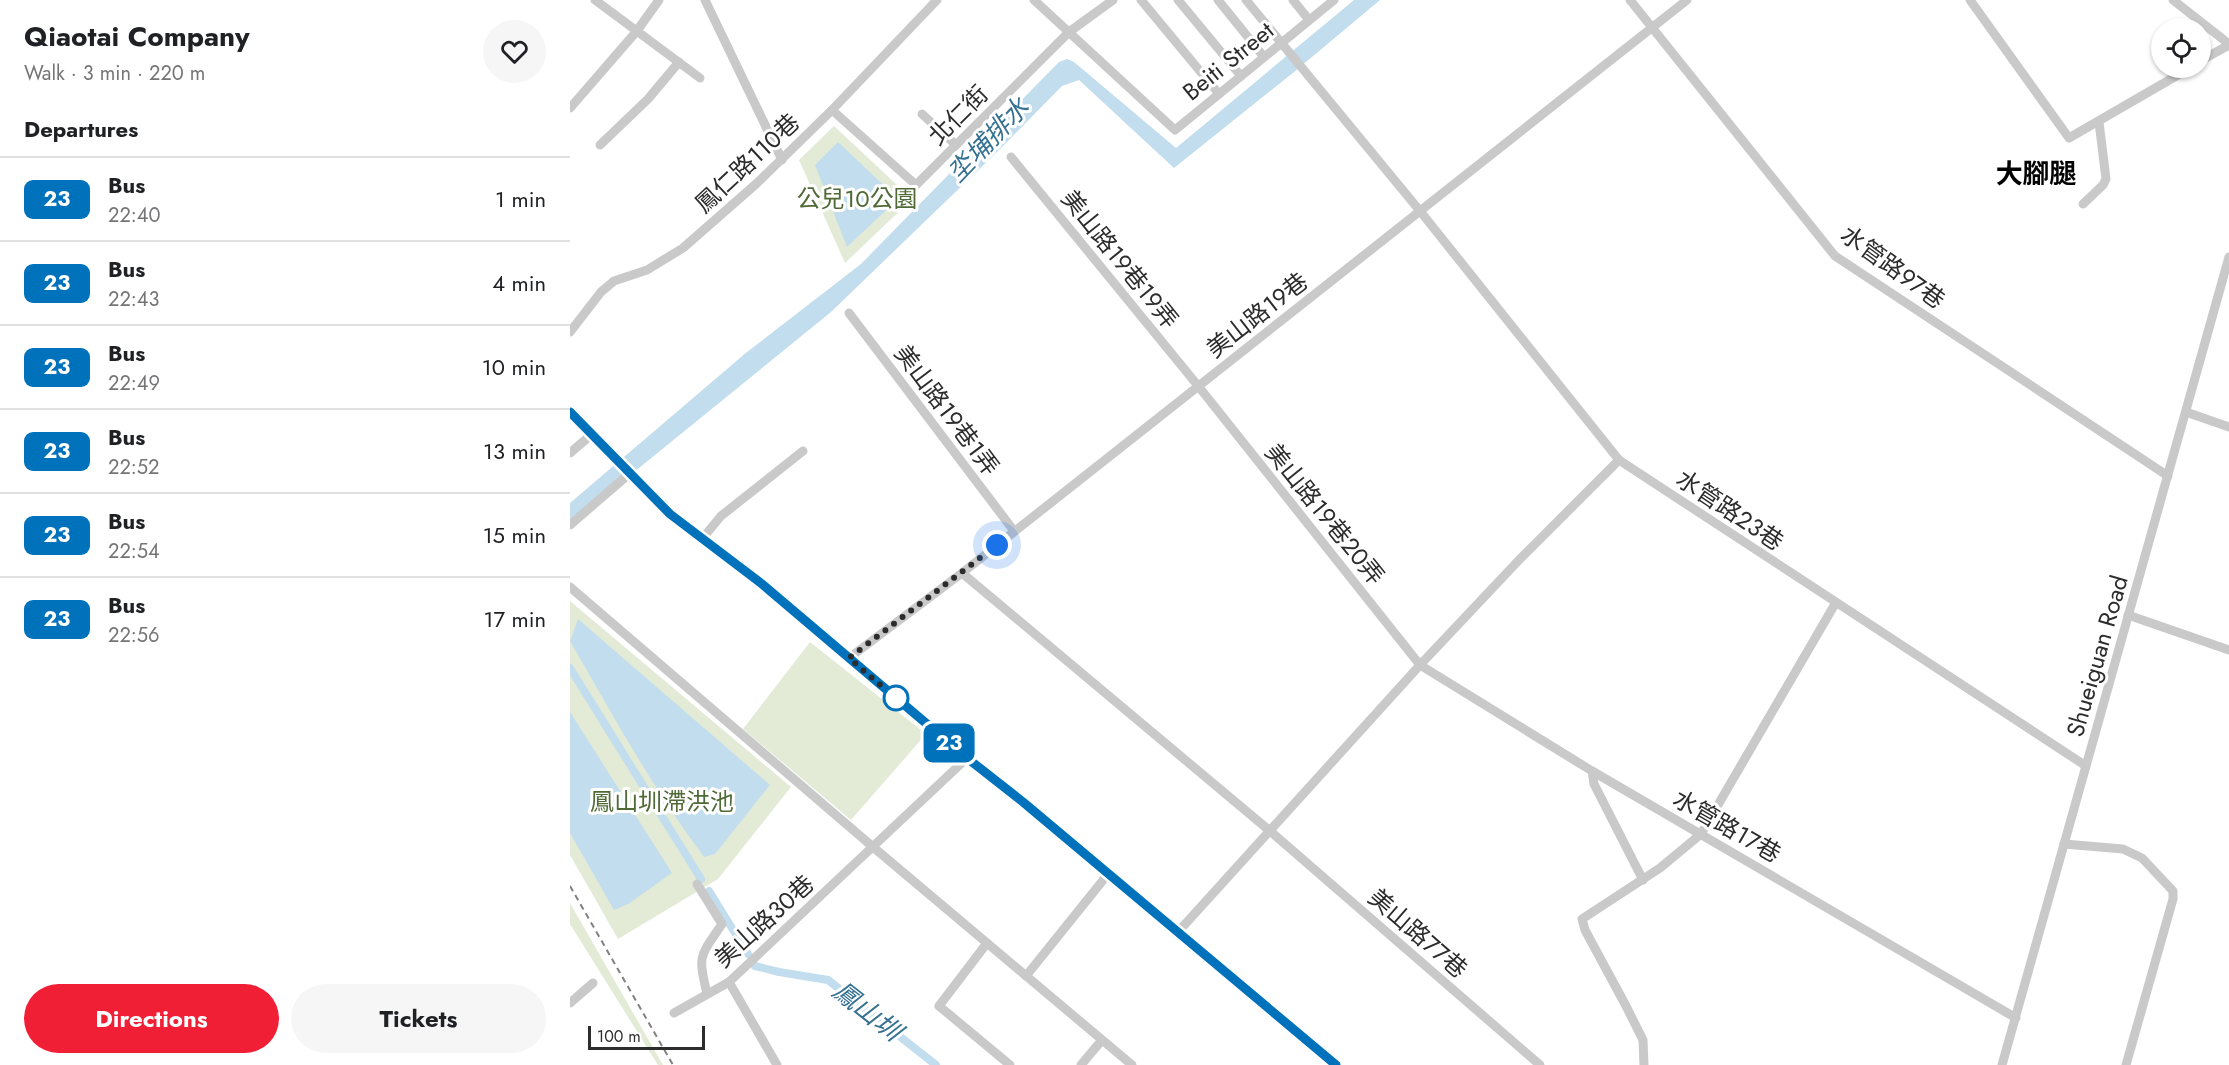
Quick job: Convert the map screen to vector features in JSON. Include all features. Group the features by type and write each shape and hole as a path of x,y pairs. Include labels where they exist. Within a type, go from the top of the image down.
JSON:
{"street":[{"path":"595,0 700,78"},
{"path":"570,108 636,32 659,0"},
{"path":"705,0 782,160"},
{"name":"鳳仁路110巷","path":"570,333 601,292 614,281 647,270 683,248 782,160 832,111 937,0"},
{"path":"1034,0 1069,32"},
{"name":"北仁街","path":"832,111 915,185 1069,32 1113,0"},
{"path":"1141,0 1219,93"},
{"path":"1178,0 1241,76"},
{"path":"1218,0 1264,57"},
{"name":"水管路23巷","path":"1246,0 1420,211 1619,460 1835,604 2086,766"},
{"path":"1293,0 1310,20"},
{"name":"Beiti Street","path":"1069,32 1175,130 1264,57 1283,46 1334,0"},
{"name":"水管路97巷","path":"1630,0 1835,256 2168,476"},
{"name":"美山路19巷","path":"849,658 962,573 1199,387 1687,0"},
{"path":"1970,0 2069,138 2173,78"},
{"path":"2173,0 2229,45 2211,55"},
{"path":"600,145 648,99 679,62"},
{"path":"922,114 956,145"},
{"path":"2083,204 2103,185 2106,179 2099,122"},
{"name":"美山路19巷19弄","path":"1011,157 1199,387"},
{"name":"Shueiguan Road","path":"2002,1065 2229,257"},
{"name":"美山路19巷1弄","path":"849,313 1014,531"},
{"name":"美山路19巷20弄","path":"1199,387 1420,665"},
{"path":"570,412 670,514 762,584 1336,1065"},
{"path":"2186,412 2229,427"},
{"path":"570,453 591,435"},
{"path":"702,539 721,516 803,451"},
{"path":"1178,932 1420,665 1519,560 1619,460"},
{"path":"570,525 628,472"},
{"name":"美山路77巷","path":"962,573 1270,831 1540,1065"},
{"path":"570,587 1132,1065"},
{"path":"1644,1065 1642,1040 1584,930 1582,919 1590,911 1643,880 1701,834 1835,604"},
{"path":"2128,615 2229,650"},
{"name":"水管路17巷","path":"1420,665 1592,771 2016,1018"},
{"name":"美山路30巷","path":"674,1013 729,982 967,758"},
{"path":"1592,771 1594,784 1643,880"},
{"path":"2064,844 2123,849 2142,858 2173,891 2173,899 2126,1065"},
{"path":"1026,976 1108,874"},
{"path":"696,884 722,924 702,954 700,964 707,994"},
{"path":"987,943 939,1006 1010,1065"},
{"path":"729,982 777,1065"},
{"path":"570,1003 593,983"},
{"path":"1081,1065 1102,1040"}],"green space":[{"name":"公兒10公園","path":"834,126 912,199 845,263 799,160"},
{"name":"鳳山圳滯洪池","path":"570,601 791,787 718,879 618,939 570,855"},
{"name":"鳳山圳滯洪池","path":"810,642 926,734 851,820 743,729"},
{"path":"570,903 663,1065 658,1065 570,924"}],"water":[{"name":"坔埔排水","path":"1354,0 1380,0 1174,168 1079,80 1062,86 831,312 570,526 570,503 747,352 861,264 1059,62 1067,59 1074,62 1176,148"},
{"path":"838,142 898,199 847,247 815,165"},
{"path":"578,619 770,785 715,854 704,857 667,805 617,723 570,641"},
{"path":"570,712 672,873 628,904 614,910 570,833"}],"waterway":[{"name":"鳳山圳","path":"570,668 701,879"},
{"name":"鳳山圳","path":"709,891 748,954"},
{"name":"鳳山圳","path":"755,966 828,980 936,1065"}],"railway":[{"path":"570,886 673,1065"}],"bus line":[{"name":"23","path":"570,412 670,514 762,584 1336,1065"}],"district":[{"name":"大腳腿","path":"2036,173"}],"route":[{"path":"896,698 900,702 849,658 997,545"}]}
